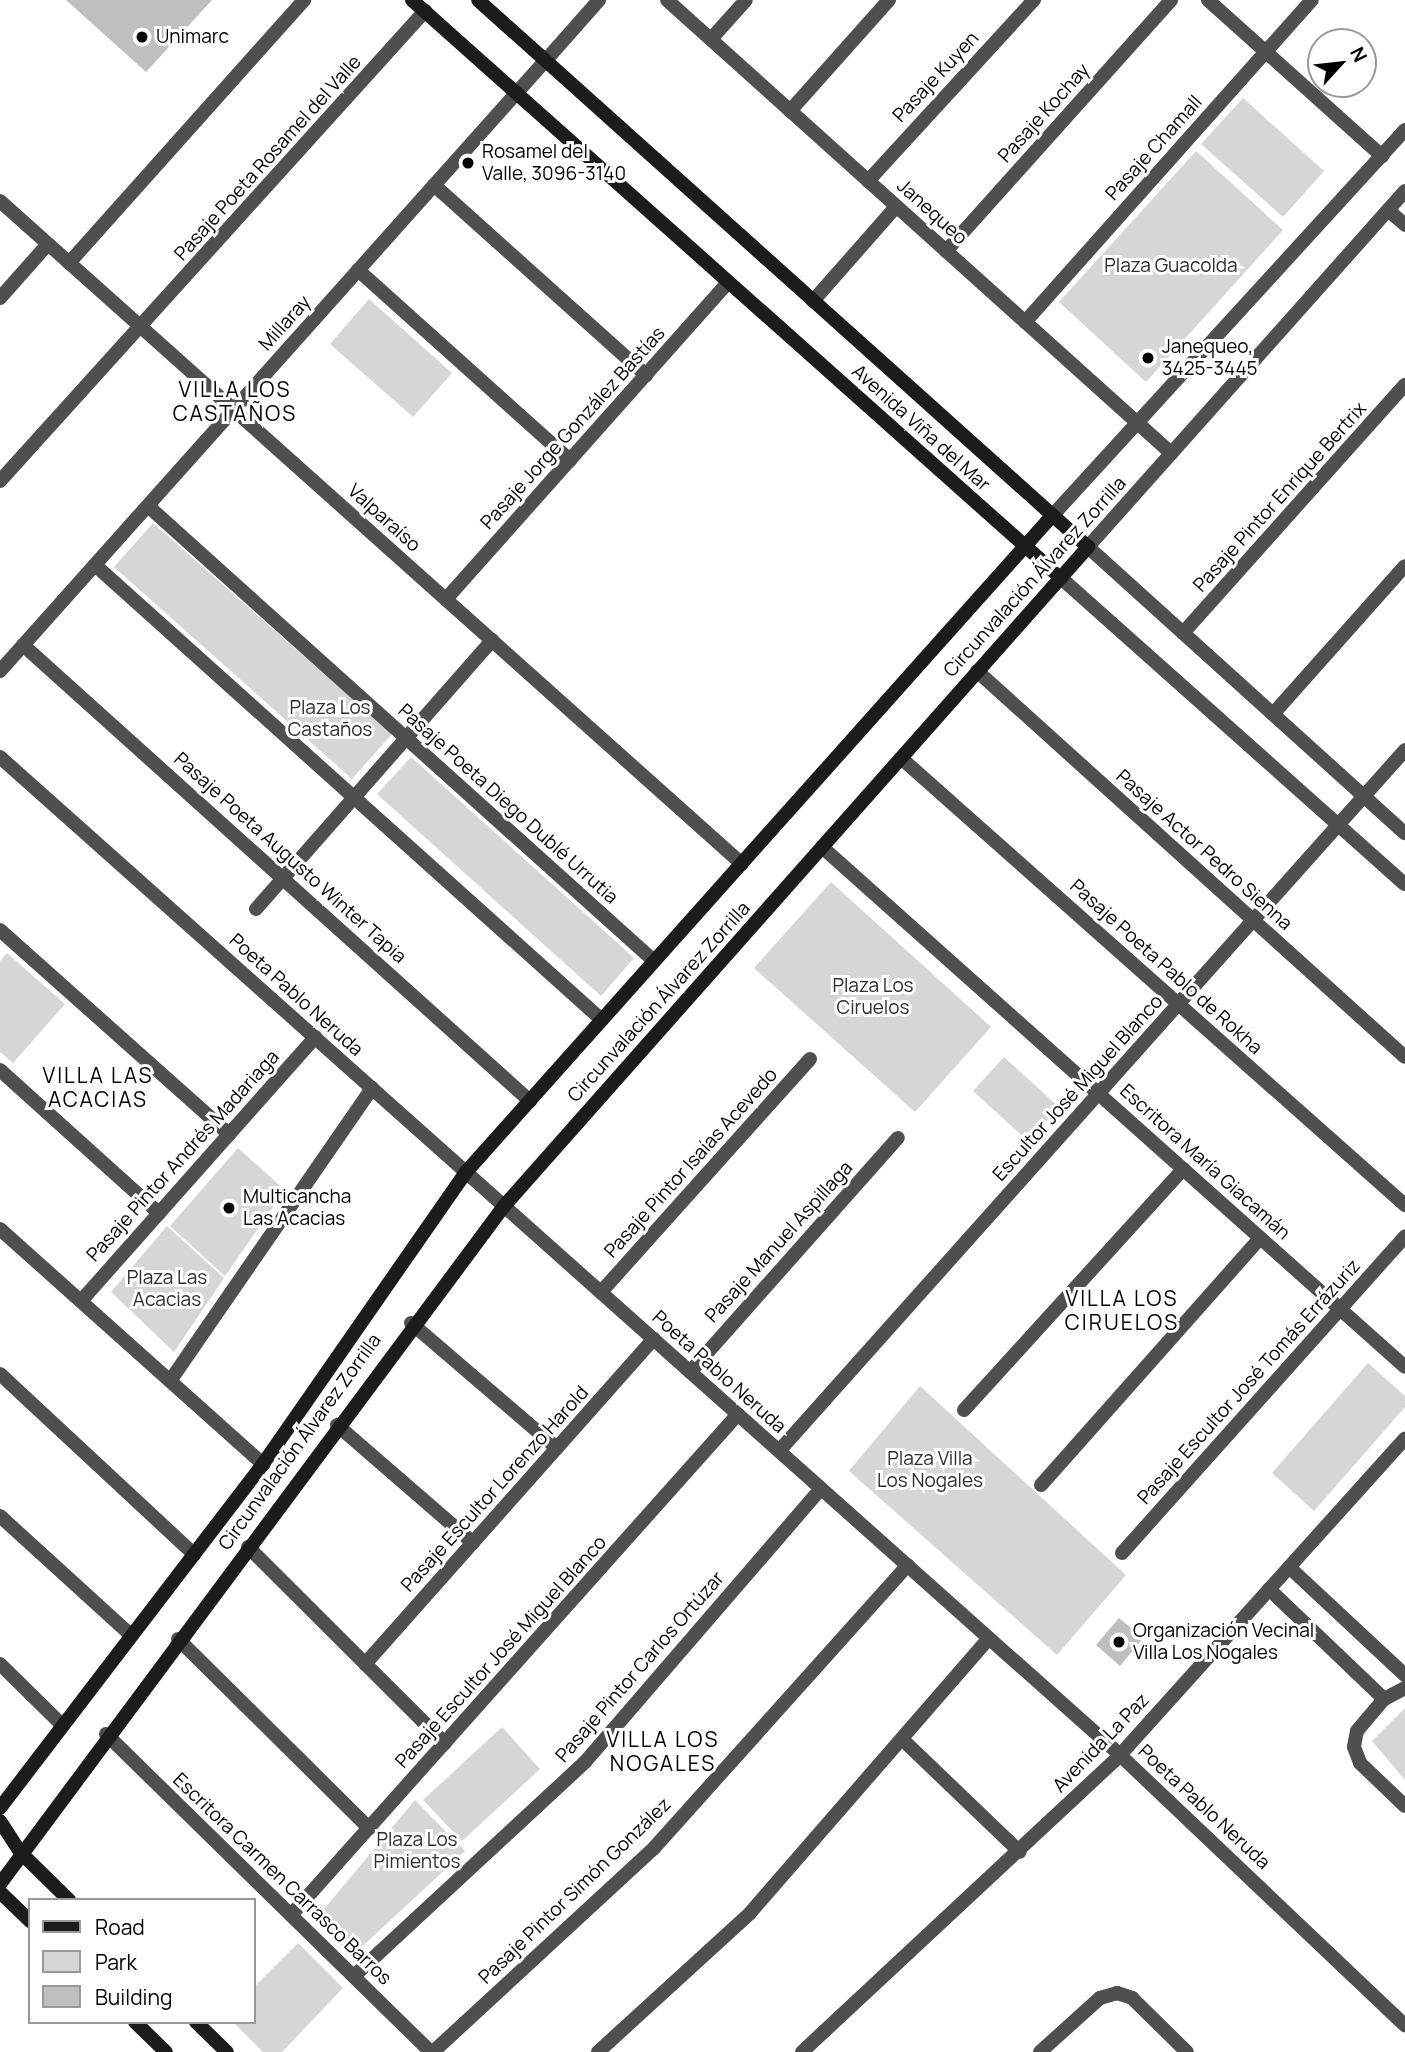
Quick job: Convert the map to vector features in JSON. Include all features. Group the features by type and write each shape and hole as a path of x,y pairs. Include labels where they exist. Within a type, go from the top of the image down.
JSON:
{"main road":[{"name":"Avenida Viña del Mar","path":"412,0 1060,578"},
{"name":"Avenida Viña del Mar","path":"478,0 1088,547"},
{"name":"Circunvalación Álvarez Zorrilla","path":"0,1808 61,1724 263,1464 466,1172 1052,516"},
{"name":"Circunvalación Álvarez Zorrilla","path":"0,1884 20,1852 106,1734 411,1323 504,1206 1088,547"},
{"path":"0,1821 20,1852 67,1898"},
{"path":"0,1892 28,1919"},
{"path":"137,2024 166,2052"},
{"path":"198,2024 227,2052"}],"street":[{"path":"69,263 304,0"},
{"name":"Millaray","path":"0,671 599,0"},
{"name":"Janequeo","path":"667,0 1171,453"},
{"path":"710,39 746,0"},
{"path":"790,111 889,0"},
{"name":"Pasaje Kuyen","path":"867,181 1034,0"},
{"name":"Pasaje Kochay","path":"946,251 1171,0"},
{"path":"1208,0 1382,156"},
{"name":"Pasaje Chamall","path":"1025,321 1312,0"},
{"name":"Pasaje Poeta Rosamel del Valle","path":"0,481 425,11"},
{"name":"Circunvalación Álvarez Zorrilla","path":"1052,516 1405,130"},
{"path":"434,185 646,375"},
{"name":"Circunvalación Álvarez Zorrilla","path":"1088,547 1405,191"},
{"name":"Valparaíso","path":"0,201 137,328 233,410 742,864"},
{"path":"813,301 896,207"},
{"path":"1388,210 1405,225"},
{"path":"0,298 48,244"},
{"path":"358,270 570,460"},
{"name":"Pasaje Jorge González Bastías","path":"446,599 728,283"},
{"name":"Pasaje Pintor Enrique Bertrix","path":"1183,633 1405,385"},
{"name":"Pasaje Poeta Diego Dublé Urrutia","path":"148,506 654,961"},
{"name":"Avenida Viña del Mar","path":"1088,547 1405,832"},
{"path":"95,565 602,1020"},
{"path":"1273,714 1405,566"},
{"name":"Avenida Viña del Mar","path":"1060,578 1405,884"},
{"path":"256,909 492,640"},
{"name":"Pasaje Poeta Augusto Winter Tapia","path":"23,645 530,1101"},
{"name":"Pasaje Actor Pedro Sienna","path":"977,671 1405,1057"},
{"name":"Escultor José Miguel Blanco","path":"779,1451 1405,750"},
{"name":"Poeta Pablo Neruda","path":"0,757 1120,1755 1405,2025"},
{"name":"Pasaje Poeta Pablo de Rokha","path":"901,758 1405,1205"},
{"name":"Escritora María Giacamán","path":"822,847 1405,1367"},
{"path":"0,930 229,1134"},
{"name":"Pasaje Pintor Andrés Madariaga","path":"81,1301 315,1037"},
{"name":"Pasaje Pintor Isaías Acevedo","path":"601,1292 810,1059"},
{"path":"0,1070 159,1213"},
{"path":"170,1381 372,1088"},
{"name":"Pasaje Manuel Aspillaga","path":"690,1371 898,1138"},
{"path":"964,1410 1183,1169"},
{"path":"1,1231 263,1464"},
{"name":"Pasaje Escultor José Tomás Errázuriz","path":"1122,1553 1405,1236"},
{"path":"1041,1485 1260,1238"},
{"path":"411,1323 557,1448"},
{"name":"Pasaje Escultor Lorenzo Harold","path":"365,1664 654,1339"},
{"path":"3,1384 194,1554"},
{"name":"Pasaje Escultor José Miguel Blanco","path":"291,1915 738,1414"},
{"path":"337,1425 472,1543"},
{"name":"Avenida La Paz","path":"802,2052 1020,1852 1120,1755 1289,1567 1402,1447"},
{"name":"Pasaje Pintor Carlos Ortúzar","path":"354,1976 585,1762 821,1489"},
{"path":"0,1516 131,1635"},
{"path":"248,1546 445,1744"},
{"name":"Pasaje Pintor Simón González","path":"432,2052 654,1848 908,1565"},
{"path":"1289,1567 1405,1675"},
{"path":"1269,1589 1384,1699"},
{"path":"598,2052 750,1913 989,1638"},
{"path":"178,1639 369,1828"},
{"path":"0,1664 61,1724"},
{"path":"1405,1688 1384,1699 1357,1731 1354,1747 1360,1763 1405,1806"},
{"name":"Escritora Carmen Carrasco Barros","path":"106,1734 432,2052"},
{"path":"902,1739 1020,1852"},
{"path":"1040,2052 1100,1998 1117,1993 1132,1998 1187,2052"}],"green space":[{"path":"1243,98 1324,171 1283,217 1201,144"},
{"name":"Plaza Guacolda","path":"1196,151 1283,230 1146,382 1059,302"},
{"path":"369,299 452,373 413,417 330,344"},
{"name":"Plaza Los Castaños","path":"153,523 392,734 352,779 114,567"},
{"name":"Plaza Los Castaños","path":"411,757 634,958 601,996 377,794"},
{"name":"Plaza Los Ciruelos","path":"831,882 991,1027 915,1112 754,968"},
{"path":"7,953 65,1004 13,1063 0,1052 0,961"},
{"path":"1004,1057 1059,1107 1028,1141 973,1091"},
{"name":"Multicancha Las Acacias","path":"238,1148 285,1190 225,1276 170,1226"},
{"name":"Plaza Las Acacias","path":"167,1226 224,1278 174,1352 111,1292"},
{"path":"1368,1363 1405,1396 1405,1407 1314,1511 1272,1473"},
{"name":"Plaza Villa Los Nogales","path":"920,1386 1126,1575 1057,1655 849,1471"},
{"path":"1405,1708 1405,1780 1372,1741"},
{"path":"502,1727 540,1769 462,1841 423,1800"},
{"name":"Plaza Los Pimientos","path":"415,1800 465,1851 352,1956 315,1920"},
{"path":"298,1943 343,1988 282,2052 263,2052 235,2024 256,2024 256,1985"}],"building":[{"name":"Unimarc","path":"66,0 212,0 146,72"},
{"name":"Organización Vecinal Villa Los Nogales","path":"1119,1618 1143,1638 1120,1666 1096,1645"}],"place":[{"name":"Unimarc","path":"142,37"},
{"name":"Rosamel del Valle, 3096-3140","path":"468,163"},
{"name":"Janequeo, 3425-3445","path":"1148,358"},
{"name":"Multicancha Las Acacias","path":"229,1208"},
{"name":"Organización Vecinal Villa Los Nogales","path":"1119,1642"}],"district":[{"name":"VILLA LOS CASTAÑOS","path":"235,401"},
{"name":"VILLA LAS ACACIAS","path":"98,1087"},
{"name":"VILLA LOS CIRUELOS","path":"1122,1310"},
{"name":"VILLA LOS NOGALES","path":"663,1751"}]}
